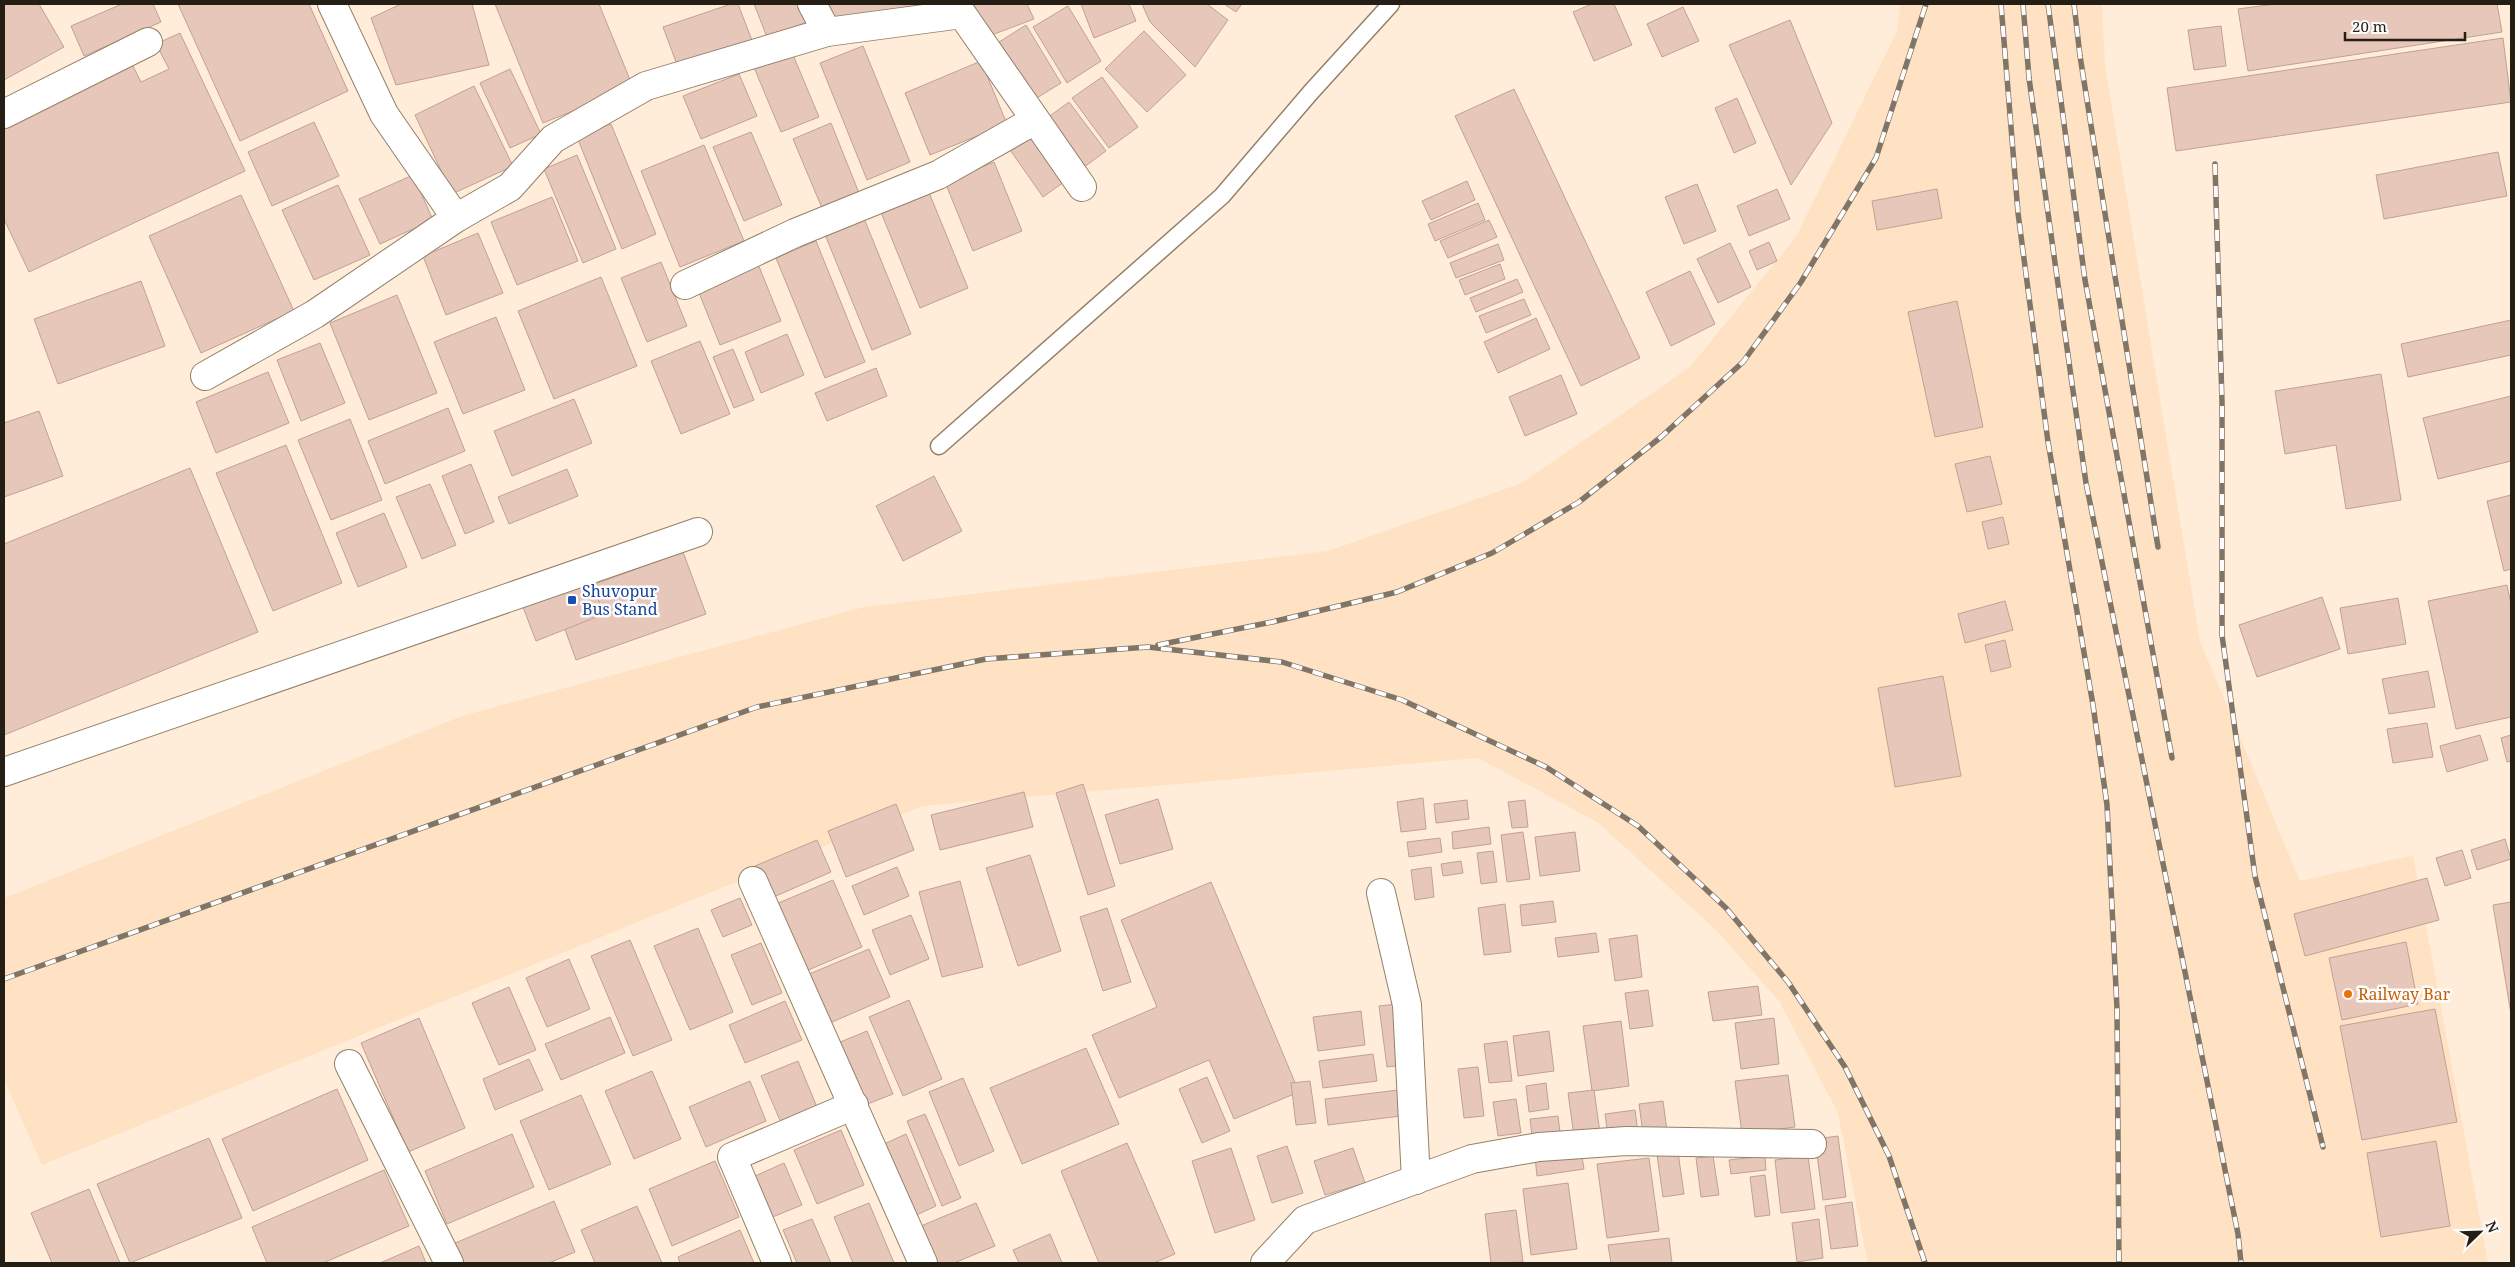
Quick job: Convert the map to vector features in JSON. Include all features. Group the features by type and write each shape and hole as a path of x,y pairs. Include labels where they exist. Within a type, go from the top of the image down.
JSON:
{"street":[{"path":"332,4 384,114 456,218"},
{"path":"812,4 828,32"},
{"path":"205,376 315,314 456,218 510,186 553,139 646,86 828,32 962,14 1082,188"},
{"path":"4,114 148,42"},
{"path":"685,285 795,233 938,175 1035,120"},
{"path":"4,772 698,532"},
{"path":"753,882 923,1263"},
{"path":"1381,893 1407,1005 1416,1180"},
{"path":"349,1064 449,1263"},
{"path":"777,1263 732,1157 854,1105"},
{"path":"1265,1263 1306,1220 1472,1159 1539,1147 1626,1142 1812,1144"}],"lane":[{"path":"940,446 1222,196 1311,92 1391,4"}],"shaded area":[{"path":"1900,4 2102,4 2105,66 2200,641 2300,881 2413,855 2488,1263 1868,1263 1838,1113 1779,1001 1715,929 1597,822 1478,758 923,806 42,1165 4,1080 4,898 462,716 864,607 1328,551 1522,483 1690,367 1796,237 1897,31"}],"building":[{"path":"4,4 39,4 64,47 4,80"},
{"path":"122,4 153,4 161,22 84,56 71,26"},
{"path":"178,4 309,4 348,91 240,141"},
{"path":"401,4 472,4 489,65 396,85 371,18"},
{"path":"495,4 599,4 633,87 543,123"},
{"path":"731,4 738,4 753,43 679,70 663,27"},
{"path":"754,4 800,4 807,22 767,37"},
{"path":"825,4 1027,4 1034,19 981,39 963,8 837,27"},
{"path":"1081,4 1129,4 1136,21 1094,38"},
{"path":"1142,4 1207,4 1228,20 1195,67 1150,22"},
{"path":"1224,4 1242,4 1236,12"},
{"path":"1592,4 1614,4 1632,45 1594,61 1573,12"},
{"path":"2275,4 2497,4 2502,32 2248,71 2238,9"},
{"path":"1068,6 1101,61 1067,83 1033,27"},
{"path":"1683,7 1699,41 1662,57 1647,24"},
{"path":"1790,20 1832,123 1791,185 1729,45"},
{"path":"1026,25 1061,83 1032,101 996,44"},
{"path":"2221,26 2226,66 2194,70 2188,30"},
{"path":"1144,31 1186,75 1147,112 1105,69"},
{"path":"180,33 245,171 29,272 4,219 4,125 132,64 141,82 169,69 156,44"},
{"path":"2503,38 2511,102 2176,151 2167,88"},
{"path":"863,46 910,162 867,180 820,63"},
{"path":"791,50 819,117 781,132 753,65"},
{"path":"981,61 1007,124 930,155 905,93"},
{"path":"510,69 541,134 510,148 480,83"},
{"path":"739,74 757,116 701,139 683,96"},
{"path":"1102,77 1138,127 1109,148 1072,98"},
{"path":"474,86 513,166 452,194 415,115"},
{"path":"1514,89 1640,358 1581,386 1455,116"},
{"path":"1737,98 1756,143 1734,153 1715,108"},
{"path":"1069,102 1106,151 1080,170 1043,121"},
{"path":"314,122 339,176 272,206 248,152"},
{"path":"831,123 859,193 822,208 793,139"},
{"path":"611,124 656,234 622,249 577,137"},
{"path":"1029,131 1064,182 1043,197 1008,147"},
{"path":"751,132 782,205 744,221 713,147"},
{"path":"704,145 744,241 680,267 641,171"},
{"path":"2498,152 2507,196 2384,219 2376,175"},
{"path":"577,155 616,249 583,263 544,169"},
{"path":"994,162 1022,231 973,251 945,182"},
{"path":"413,175 433,220 380,244 359,199"},
{"path":"1467,181 1475,200 1431,220 1422,201"},
{"path":"1697,184 1716,231 1684,244 1665,197"},
{"path":"338,185 370,255 314,280 282,210"},
{"path":"1777,189 1790,219 1749,236 1737,206"},
{"path":"1937,189 1942,218 1877,230 1872,201"},
{"path":"928,190 968,288 920,308 880,210"},
{"path":"241,195 294,311 201,353 149,236"},
{"path":"552,197 578,261 517,285 491,222"},
{"path":"1478,203 1485,220 1435,241 1428,224"},
{"path":"863,216 911,334 872,350 824,232"},
{"path":"1489,220 1497,237 1448,258 1440,241"},
{"path":"478,233 503,293 446,315 423,256"},
{"path":"816,241 865,362 825,378 776,258"},
{"path":"1769,242 1777,261 1757,270 1749,251"},
{"path":"1730,243 1751,287 1718,303 1697,259"},
{"path":"1498,244 1504,260 1456,278 1450,263"},
{"path":"661,262 687,326 647,342 621,278"},
{"path":"758,264 781,321 720,345 697,288"},
{"path":"1500,264 1505,279 1465,295 1459,280"},
{"path":"1690,271 1715,324 1671,346 1646,292"},
{"path":"601,277 637,366 554,399 518,311"},
{"path":"1517,279 1523,292 1476,312 1470,298"},
{"path":"141,281 165,346 58,384 34,319"},
{"path":"397,295 437,393 369,420 330,323"},
{"path":"1524,299 1531,315 1486,333 1479,316"},
{"path":"1957,301 1983,427 1935,437 1908,312"},
{"path":"496,317 525,390 463,414 434,342"},
{"path":"1536,318 1550,349 1498,373 1484,342"},
{"path":"2511,320 2511,355 2408,377 2401,344"},
{"path":"787,334 804,375 761,393 745,352"},
{"path":"700,341 730,414 681,434 651,361"},
{"path":"320,343 345,403 301,421 277,360"},
{"path":"733,349 754,400 734,408 713,357"},
{"path":"876,368 887,396 827,421 815,393"},
{"path":"268,372 289,423 216,453 196,402"},
{"path":"2381,374 2401,500 2346,509 2336,445 2285,454 2275,391"},
{"path":"1561,375 1577,414 1525,436 1509,397"},
{"path":"2511,396 2511,461 2438,479 2423,418"},
{"path":"574,399 592,443 512,476 494,431"},
{"path":"448,408 465,451 385,484 368,441"},
{"path":"39,411 63,476 4,497 4,423"},
{"path":"350,419 382,500 331,520 298,440"},
{"path":"286,445 342,583 273,611 216,473"},
{"path":"1990,456 2002,504 1967,512 1955,464"},
{"path":"471,464 494,522 465,534 442,476"},
{"path":"190,468 258,632 4,735 4,544"},
{"path":"567,469 578,496 509,524 498,497"},
{"path":"934,476 962,531 903,561 876,506"},
{"path":"430,484 456,545 422,559 396,497"},
{"path":"2511,495 2511,569 2504,571 2487,501"},
{"path":"384,513 407,567 358,587 336,533"},
{"path":"2003,517 2009,544 1988,549 1982,522"},
{"path":"683,552 706,614 576,660 554,599"},
{"path":"590,580 604,614 536,641 523,607"},
{"path":"2507,585 2511,604 2511,717 2456,729 2428,601"},
{"path":"2322,597 2340,649 2257,677 2239,625"},
{"path":"2398,598 2406,644 2348,654 2340,608"},
{"path":"2005,601 2013,630 1965,643 1958,614"},
{"path":"2005,640 2011,667 1991,672 1985,645"},
{"path":"2428,671 2435,707 2389,714 2382,679"},
{"path":"1943,676 1961,776 1895,787 1878,688"},
{"path":"2427,723 2433,757 2393,763 2387,729"},
{"path":"2480,735 2488,760 2447,772 2440,746"},
{"path":"2511,735 2511,761 2507,762 2501,738"},
{"path":"1083,784 1115,886 1088,895 1056,793"},
{"path":"1024,792 1033,827 940,850 931,815"},
{"path":"1423,798 1426,829 1401,832 1397,802"},
{"path":"1158,799 1173,849 1120,864 1105,815"},
{"path":"1467,800 1469,819 1436,823 1434,804"},
{"path":"1525,800 1528,827 1512,828 1508,802"},
{"path":"896,804 914,850 846,877 828,831"},
{"path":"1489,827 1491,844 1453,849 1452,832"},
{"path":"1523,832 1530,879 1507,882 1501,835"},
{"path":"1575,832 1580,871 1540,876 1535,837"},
{"path":"1440,838 1442,852 1409,857 1407,842"},
{"path":"2505,839 2511,859 2477,870 2471,850"},
{"path":"817,840 831,872 769,899 755,866"},
{"path":"2462,850 2471,878 2445,886 2436,858"},
{"path":"1493,851 1497,882 1481,884 1477,853"},
{"path":"1030,855 1061,951 1018,966 986,868"},
{"path":"1461,861 1463,873 1443,876 1441,864"},
{"path":"897,867 909,896 864,915 852,886"},
{"path":"1431,867 1434,897 1415,900 1411,870"},
{"path":"2427,878 2439,920 2305,956 2294,914"},
{"path":"833,880 862,947 799,974 769,907"},
{"path":"960,881 983,967 942,977 919,892"},
{"path":"1211,882 1299,1092 1234,1119 1209,1060 1119,1098 1092,1035 1157,1007 1121,920"},
{"path":"740,898 752,925 723,937 711,910"},
{"path":"1553,901 1556,922 1522,926 1520,905"},
{"path":"2511,902 2511,1014 2493,905"},
{"path":"1505,904 1511,952 1484,955 1478,908"},
{"path":"1107,908 1131,982 1103,991 1080,917"},
{"path":"911,915 929,959 890,975 872,930"},
{"path":"698,928 733,1012 690,1030 654,946"},
{"path":"1596,933 1599,952 1558,957 1555,938"},
{"path":"1637,935 1642,977 1615,981 1609,939"},
{"path":"630,940 672,1040 633,1056 591,956"},
{"path":"2406,942 2418,1004 2342,1020 2329,958"},
{"path":"761,943 782,993 752,1005 731,955"},
{"path":"869,949 890,997 823,1026 802,977"},
{"path":"569,959 590,1009 547,1027 526,978"},
{"path":"1758,986 1762,1015 1713,1021 1708,992"},
{"path":"509,987 536,1050 499,1065 472,1003"},
{"path":"1648,990 1653,1026 1630,1029 1625,993"},
{"path":"909,1000 942,1079 903,1096 869,1017"},
{"path":"785,1001 802,1040 745,1063 729,1025"},
{"path":"1397,1004 1405,1065 1387,1067 1379,1006"},
{"path":"2435,1009 2457,1122 2362,1140 2340,1026"},
{"path":"1361,1011 1365,1045 1318,1051 1313,1017"},
{"path":"610,1017 625,1053 561,1080 545,1044"},
{"path":"419,1018 465,1128 408,1152 361,1043"},
{"path":"1774,1018 1779,1064 1741,1069 1735,1023"},
{"path":"1621,1021 1629,1086 1592,1091 1583,1026"},
{"path":"867,1031 893,1094 865,1105 838,1043"},
{"path":"1549,1031 1554,1071 1518,1076 1513,1036"},
{"path":"1507,1041 1512,1081 1489,1083 1484,1044"},
{"path":"1086,1048 1119,1124 1022,1164 990,1088"},
{"path":"1373,1054 1377,1081 1323,1088 1319,1061"},
{"path":"529,1059 543,1090 495,1110 483,1079"},
{"path":"798,1061 821,1117 785,1132 761,1076"},
{"path":"1478,1067 1484,1116 1464,1118 1458,1069"},
{"path":"652,1071 681,1139 634,1159 605,1091"},
{"path":"1788,1075 1795,1127 1742,1134 1735,1081"},
{"path":"1207,1077 1230,1131 1202,1143 1179,1089"},
{"path":"963,1078 994,1151 959,1166 929,1092"},
{"path":"750,1081 766,1121 706,1147 689,1107"},
{"path":"1310,1081 1316,1123 1296,1125 1291,1083"},
{"path":"1546,1083 1549,1109 1529,1112 1526,1086"},
{"path":"337,1089 368,1160 253,1211 222,1139"},
{"path":"1398,1090 1401,1116 1328,1125 1325,1099"},
{"path":"1594,1090 1600,1133 1574,1136 1568,1093"},
{"path":"581,1095 611,1164 549,1190 520,1121"},
{"path":"1516,1099 1521,1133 1498,1136 1493,1102"},
{"path":"1663,1101 1668,1138 1644,1141 1639,1104"},
{"path":"1635,1110 1638,1132 1608,1136 1605,1114"},
{"path":"925,1114 961,1198 942,1206 907,1121"},
{"path":"1558,1116 1560,1132 1532,1136 1530,1119"},
{"path":"841,1130 864,1185 817,1204 794,1150"},
{"path":"512,1134 534,1187 447,1224 425,1171"},
{"path":"906,1134 936,1206 912,1217 882,1145"},
{"path":"1838,1136 1846,1197 1823,1200 1815,1139"},
{"path":"209,1138 242,1218 130,1263 97,1184"},
{"path":"2436,1141 2450,1226 2381,1237 2367,1153"},
{"path":"1127,1143 1175,1254 1154,1263 1099,1263 1061,1171"},
{"path":"1287,1146 1303,1193 1272,1203 1257,1156"},
{"path":"1231,1148 1255,1220 1215,1233 1192,1161"},
{"path":"1353,1148 1365,1183 1325,1195 1314,1161"},
{"path":"1581,1151 1584,1169 1537,1176 1535,1157"},
{"path":"1678,1152 1684,1194 1663,1197 1657,1155"},
{"path":"1713,1156 1719,1195 1701,1197 1696,1158"},
{"path":"1765,1156 1766,1170 1731,1174 1729,1160"},
{"path":"1808,1156 1815,1209 1781,1213 1775,1160"},
{"path":"1649,1158 1659,1231 1607,1238 1597,1164"},
{"path":"715,1161 739,1217 672,1246 649,1189"},
{"path":"784,1163 802,1205 770,1218 753,1177"},
{"path":"384,1170 409,1226 323,1263 267,1263 252,1227"},
{"path":"1765,1175 1770,1215 1755,1217 1750,1177"},
{"path":"1568,1183 1577,1249 1531,1255 1523,1189"},
{"path":"89,1189 120,1263 52,1263 31,1213"},
{"path":"554,1201 575,1252 549,1263 461,1263 453,1244"},
{"path":"1852,1202 1858,1246 1831,1249 1825,1206"},
{"path":"869,1203 894,1263 853,1263 834,1217"},
{"path":"976,1203 995,1246 954,1263 937,1263 921,1226"},
{"path":"637,1206 662,1263 595,1263 581,1230"},
{"path":"1516,1210 1523,1262 1491,1263 1485,1214"},
{"path":"812,1219 831,1263 797,1263 783,1230"},
{"path":"1819,1219 1823,1258 1797,1262 1792,1223"},
{"path":"740,1230 754,1263 680,1263 678,1257"},
{"path":"1050,1234 1062,1263 1019,1263 1013,1250"},
{"path":"1669,1238 1672,1263 1611,1263 1608,1245"},
{"path":"419,1246 426,1263 380,1263"}],"railway":[{"path":"1158,645 1272,622 1397,592 1492,553 1579,502 1661,437 1743,362 1801,282 1876,158 1926,4"},
{"path":"2001,4 2018,213 2048,442 2093,705 2107,805 2117,1009 2119,1263"},
{"path":"2023,4 2029,78 2086,483 2238,1234 2241,1263"},
{"path":"2048,4 2085,280 2172,758"},
{"path":"2074,4 2080,56 2158,547"},
{"path":"2215,164 2222,402 2222,635 2255,876 2323,1147"},
{"path":"4,979 757,707 986,659 1148,647 1282,662 1402,700 1546,767 1638,826 1726,908 1788,982 1845,1067 1889,1156 1925,1263"}],"place":[{"name":"Shuvopur Bus Stand","path":"572,600"},
{"name":"Railway Bar","path":"2348,994"}]}
